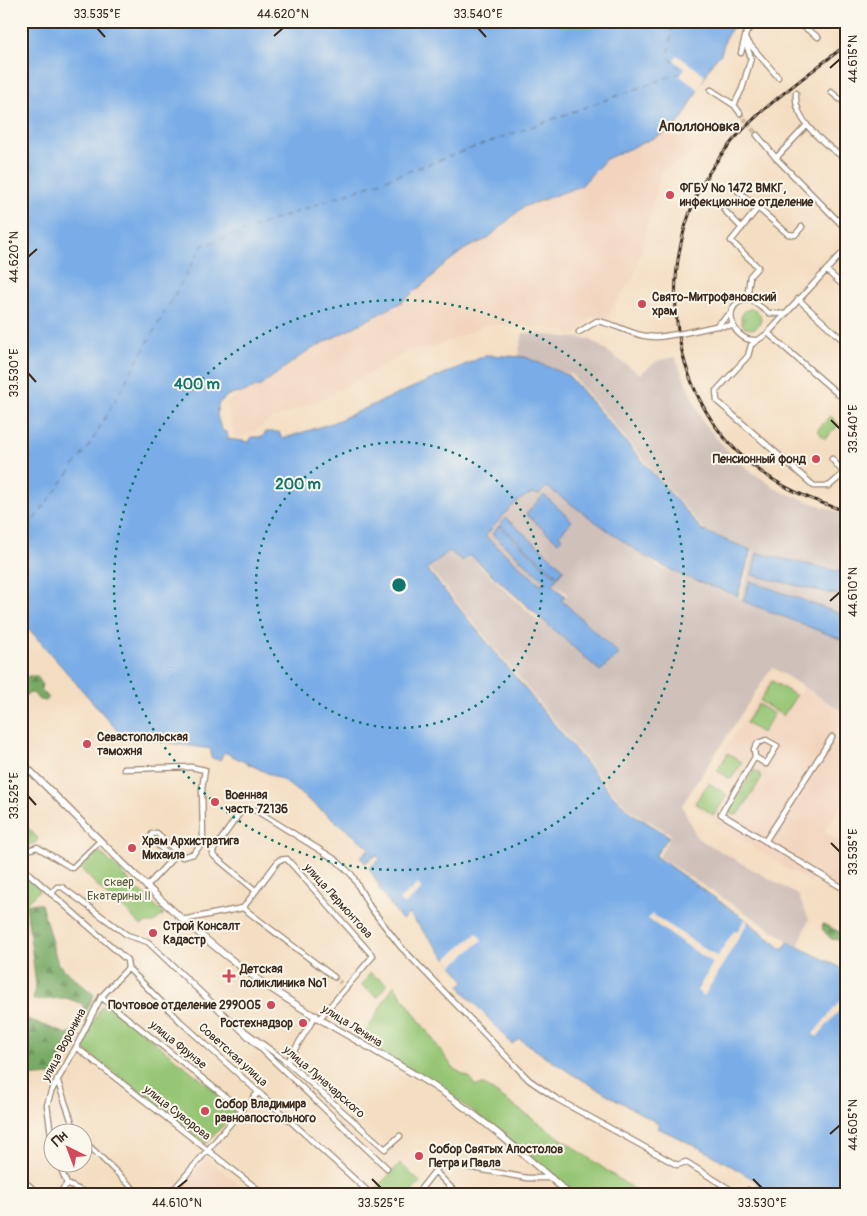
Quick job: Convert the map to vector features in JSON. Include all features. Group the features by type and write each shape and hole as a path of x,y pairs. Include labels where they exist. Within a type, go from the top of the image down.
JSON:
{"main road":[{"name":"улица Ленина","path":"21,762 146,887 182,920 252,975 440,1091 552,1178 570,1195"},
{"path":"23,1181 28,1190 26,1195"}],"street":[{"path":"740,53 754,21"},
{"path":"795,21 818,37"},
{"path":"745,40 778,77"},
{"path":"734,105 742,89 750,58 745,40"},
{"path":"711,90 734,105 740,113"},
{"path":"796,92 795,101 807,125 846,159"},
{"path":"831,92 846,104"},
{"path":"776,158 807,125"},
{"path":"757,135 776,158 846,229"},
{"path":"737,190 788,234 795,234 802,227"},
{"path":"747,300 750,276 758,267 731,241 758,208"},
{"path":"724,210 742,228"},
{"path":"832,459 842,471 842,475 829,486 814,486 717,401 716,391 748,356 751,345 768,333 846,249"},
{"path":"826,270 846,288"},
{"path":"716,326 730,314 736,304 747,300 755,301 769,313 784,314"},
{"path":"798,300 846,343"},
{"path":"769,313 771,328"},
{"path":"730,314 732,326 751,345"},
{"path":"580,332 597,321 639,336 653,338 716,326 732,326"},
{"path":"768,333 846,401"},
{"path":"746,338 758,340"},
{"path":"766,840 832,737"},
{"path":"756,757 766,764 777,746 766,740 758,743 754,749 756,757 721,814 846,890"},
{"path":"124,770 191,767 205,770 202,789 203,838 200,846 192,854 182,856 157,833 152,834 151,838 172,859 146,887"},
{"path":"182,920 243,908 256,891 212,855 234,820 247,808 257,811 336,860 352,875 370,907 400,946 530,1080 557,1099 677,1165 686,1162 739,1195 748,1190 752,1195"},
{"name":"Советская улица","path":"100,841 72,868 67,867 44,849 32,847 26,851 22,858 24,870 125,958 128,968 181,1022 372,1195"},
{"name":"улица Лермонтова","path":"256,891 278,860 287,859 373,956 347,987"},
{"name":"улица Луначарского","path":"51,894 57,887 62,887 127,935 148,942 338,1124 387,1168"},
{"path":"243,908 334,976"},
{"name":"улица Воронина","path":"50,1124 48,1105 57,1079 76,1047 101,997 128,968"},
{"path":"287,1062 318,1017 347,987 341,983"},
{"name":"улица Фрунзе","path":"101,997 242,1110 206,1149"},
{"name":"улица Луначарского","path":"231,1021 287,1062 385,1149 400,1136"},
{"name":"улица Суворова","path":"76,1047 265,1195"},
{"path":"57,1079 73,1124"},
{"path":"253,1098 258,1092"},
{"path":"338,1124 347,1115"},
{"path":"92,1149 140,1195"},
{"path":"175,1188 206,1149"},
{"path":"416,1195 442,1164 448,1163 527,1178 552,1178"},
{"path":"435,1171 458,1195"},
{"path":"63,1174 67,1184 90,1195"},
{"path":"23,1181 40,1195"},
{"path":"58,1195 67,1184"}],"shaded area":[{"path":"673,127 687,137 693,154 662,169 635,274 604,321 592,315 576,335 547,328 489,324 431,348 409,351 325,398 272,419 254,432 235,438 226,403 355,323 522,204 605,158"},
{"path":"523,333 589,339 640,374 657,361 675,357 703,422 725,448 749,470 780,491 846,515 846,714 772,667 682,805 697,838 798,895 809,919 798,947 659,857 671,834 630,810 610,789 429,568 451,548 464,562 470,557 538,621 568,594 550,581 542,587 484,537 511,504 545,486 662,569 741,598 754,551 706,532 571,374 517,360"},
{"path":"771,677 799,695 803,688 846,715 829,742 846,753 846,798 824,832 846,846 846,897 814,878 810,883 715,823 716,821 690,804"},
{"path":"206,1158 246,1191 242,1195 177,1193"}],"green space":[{"path":"751,309 758,312 761,319 758,326 751,329 744,326 741,319 744,312"},
{"path":"831,416 839,425 825,439 817,430"},
{"path":"28,676 37,676 42,684 41,689 49,698 46,701 39,700 33,693 21,698 21,683"},
{"path":"772,681 796,696 783,716 760,701"},
{"path":"758,704 774,714 762,733 746,723"},
{"path":"728,753 742,762 731,779 717,771"},
{"path":"754,770 760,774 761,779 739,814 733,815 728,812"},
{"path":"709,783 727,795 714,815 695,803"},
{"path":"21,821 38,838 36,842 21,849"},
{"name":"cквер Екатерины II","path":"99,851 164,914 153,923 145,923 141,926 119,903 116,905 81,869"},
{"path":"21,871 40,890 26,904 21,904"},
{"path":"41,904 58,964 94,995 71,1046 53,1075 21,1077 21,1036 27,1019 67,1034 78,1025 82,1018 83,1009 83,1004 66,998 33,1000 36,985 26,905"},
{"path":"823,924 846,935 846,941 831,939 822,929"},
{"path":"370,973 387,984 378,997 362,986"},
{"path":"394,985 454,1069 470,1078 475,1086 484,1085 642,1195 576,1195 529,1155 441,1087 361,1040"},
{"path":"107,1004 238,1109 206,1144 81,1047 101,1007"},
{"path":"400,1163 420,1182 409,1195 379,1195 374,1191"}],"water":[{"path":"21,21 737,21 726,37 721,54 714,60 685,114 674,129 606,159 581,186 523,207 487,239 465,249 436,271 433,276 402,302 306,352 260,386 241,393 228,395 219,403 217,414 223,431 227,432 228,439 250,442 251,437 262,437 266,432 279,432 282,439 332,423 487,355 525,357 569,376 703,531 751,550 738,596 678,574 644,556 547,487 539,495 533,493 519,501 485,536 540,584 546,582 492,534 499,526 558,578 552,584 565,596 561,600 619,654 600,671 470,555 463,561 449,551 427,569 608,790 631,813 669,836 655,856 745,919 783,950 788,942 846,970 846,1195 766,1195 757,1184 758,1182 706,1151 658,1128 659,1124 572,1074 519,1039 512,1044 464,992 460,986 465,981 409,914 402,920 379,889 379,885 369,868 380,859 376,855 365,863 360,857 370,848 284,781 224,752 220,760 211,758 211,749 122,736 29,629 21,632"},
{"path":"544,495 572,521 559,535 562,538 558,542 526,514"},
{"path":"506,518 564,569 558,576 500,525"},
{"path":"757,553 846,573 846,597 752,575"},
{"path":"750,581 846,616 846,639 843,640 743,601"}],"pier":[{"path":"677,55 705,75 699,90 680,76 685,69 674,60"},
{"path":"418,884 422,889 404,905 399,900"},
{"path":"652,914 717,957 734,931 737,932 745,919 748,922 704,996 697,991 713,963 648,919"},
{"path":"477,933 482,940 452,966 446,959"},
{"path":"846,994 846,1002 817,1037 813,1034"}],"ferry route":[{"path":"21,537 91,443 202,246 683,72 668,56 674,21"},
{"path":"21,398 30,458 21,488"}],"tunnel":[{"path":"740,113 757,135"},
{"path":"334,977 341,983"}],"railway":[{"path":"846,45 757,116 740,132 712,168 693,204 681,243 676,283 677,324 685,364 700,401 722,435 751,464 773,480 808,498 846,511"}],"place":[{"name":"ФГБУ № 1472 ВМКГ, инфекционное отделение","path":"670,195"},
{"name":"Свято-Митрофановский храм","path":"642,304"},
{"name":"Пенсионный фонд","path":"816,459"},
{"name":"Севастопольская таможня","path":"87,744"},
{"name":"Военная часть 72136","path":"215,802"},
{"name":"Храм Архистратига Михаила","path":"132,848"},
{"name":"Строй Консалт Кадастр","path":"153,933"},
{"name":"Детская поликлиника №1","path":"229,976"},
{"name":"Почтовое отделение 299005","path":"271,1005"},
{"name":"Ростехнадзор","path":"303,1023"},
{"name":"Собор Владимира равноапостольного","path":"205,1111"},
{"name":"Собор Святых Апостолов Петра и Павла","path":"419,1156"}],"district":[{"name":"Аполлоновка","path":"699,126"}]}
